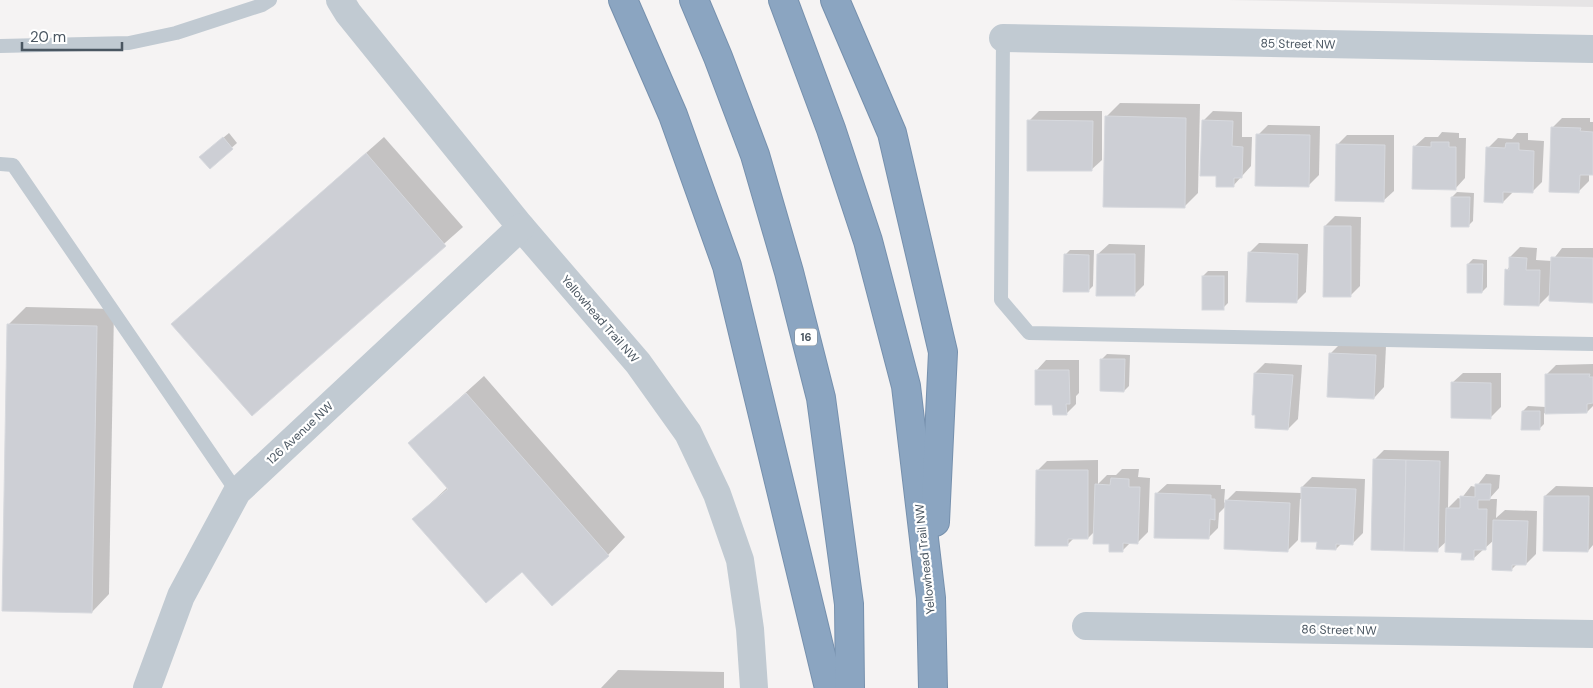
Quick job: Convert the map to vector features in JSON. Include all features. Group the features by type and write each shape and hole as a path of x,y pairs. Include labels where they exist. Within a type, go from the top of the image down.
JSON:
{"highway":[{"path":"623,0 673,115 727,266 829,688"},
{"name":"16","path":"694,0 755,155 789,272 821,398 849,604 850,688"},
{"name":"Yellowhead Trail NW","path":"783,0 831,129 868,241 906,386 931,598 933,688"},
{"path":"835,0 892,134 943,352 931,598"}],"street":[{"name":"Yellowhead Trail NW","path":"340,0 348,13 521,227 638,363 688,433 717,494 740,560 750,629 754,688"},
{"name":"85 Street NW","path":"1003,38 1593,49"},
{"name":"126 Avenue NW","path":"147,688 181,596 237,492 521,227"},
{"name":"86 Street NW","path":"1086,626 1593,634"}],"lane":[{"path":"0,46 129,43 176,33 262,5 270,0"},
{"path":"1003,38 1002,300 1029,333 1593,344"},
{"path":"0,164 13,165 237,492"}],"shaded area":[{"path":"1228,0 1593,0 1593,7"}],"building":[{"path":"1105,116 1186,118 1185,208 1103,207"},
{"path":"1027,120 1093,121 1092,171 1027,171"},
{"path":"1202,120 1233,121 1232,146 1243,147 1242,178 1234,178 1234,187 1216,187 1216,176 1200,176"},
{"path":"1551,127 1581,128 1580,131 1593,132 1593,175 1580,175 1579,193 1549,192"},
{"path":"1256,134 1310,135 1309,187 1255,186"},
{"path":"223,137 233,149 210,169 199,157"},
{"path":"1431,142 1449,142 1449,147 1456,147 1456,190 1412,189 1413,146 1431,147"},
{"path":"1506,143 1519,143 1519,150 1534,151 1533,193 1503,192 1503,203 1484,202 1486,147 1505,148"},
{"path":"1336,144 1385,145 1384,202 1335,201"},
{"path":"366,153 446,246 252,416 171,324"},
{"path":"1451,197 1470,197 1469,227 1451,227"},
{"path":"1324,226 1351,226 1351,297 1323,297"},
{"path":"1248,252 1298,254 1297,303 1246,302"},
{"path":"1064,254 1089,255 1089,292 1063,292"},
{"path":"1097,254 1135,254 1135,296 1096,296"},
{"path":"1509,257 1527,258 1526,270 1540,270 1539,306 1504,305 1505,269 1509,270"},
{"path":"1551,257 1593,258 1593,303 1549,301"},
{"path":"1467,264 1483,264 1482,293 1467,293"},
{"path":"1202,276 1224,276 1224,310 1202,310"},
{"path":"7,324 97,326 92,613 2,611"},
{"path":"1329,353 1376,355 1374,399 1327,397"},
{"path":"1100,359 1125,359 1124,392 1100,391"},
{"path":"1035,370 1069,370 1070,404 1066,404 1067,415 1053,415 1052,405 1035,405"},
{"path":"1254,373 1293,375 1288,430 1255,428 1255,415 1252,415"},
{"path":"1545,374 1590,374 1589,377 1593,377 1593,403 1587,404 1587,413 1545,414"},
{"path":"1451,382 1491,383 1491,419 1451,418"},
{"path":"466,393 609,556 552,606 522,572 486,603 412,519 448,489 408,443"},
{"path":"1522,411 1540,411 1540,430 1521,430"},
{"path":"1373,459 1406,460 1404,551 1371,550"},
{"path":"1406,460 1440,461 1438,552 1404,551"},
{"path":"1036,470 1088,470 1088,539 1068,539 1068,546 1035,546"},
{"path":"1111,478 1129,479 1129,487 1140,487 1138,544 1123,543 1123,552 1109,552 1109,544 1093,544 1095,484 1110,485"},
{"path":"1475,484 1491,484 1490,500 1478,500 1478,509 1487,509 1486,550 1474,550 1474,560 1461,560 1462,553 1445,552 1446,508 1460,508 1460,496 1475,497"},
{"path":"1301,487 1356,489 1353,545 1336,544 1336,550 1316,549 1317,542 1301,542"},
{"path":"1155,493 1211,495 1211,499 1215,499 1215,520 1210,519 1209,539 1154,538"},
{"path":"1544,496 1589,496 1588,552 1543,551"},
{"path":"1225,500 1290,503 1288,552 1224,549"},
{"path":"1493,520 1528,521 1526,565 1512,565 1512,571 1492,570"}]}
